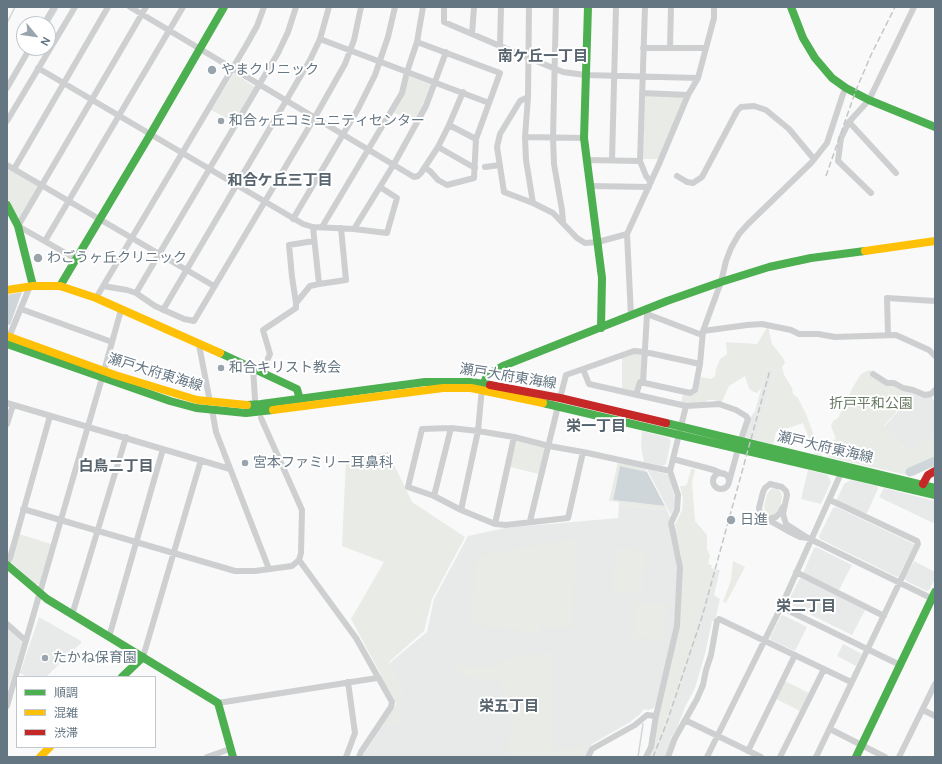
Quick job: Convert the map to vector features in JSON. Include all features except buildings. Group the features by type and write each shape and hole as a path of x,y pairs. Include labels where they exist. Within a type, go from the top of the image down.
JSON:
{"street":[{"path":"49,16 54,7"},
{"path":"7,121 75,7"},
{"path":"14,169 108,7"},
{"path":"130,7 232,69 259,83 343,133 414,177 418,176 425,168 438,147 449,125 462,92"},
{"path":"18,226 146,7"},
{"path":"45,241 183,7"},
{"path":"60,286 224,7"},
{"path":"96,298 257,26 264,7"},
{"path":"136,293 278,53 288,32 296,7"},
{"path":"163,310 310,60 320,38 329,7"},
{"path":"104,286 136,293 163,310 184,319 194,321 345,64 354,40 361,7"},
{"path":"293,219 358,109 375,75 388,37 394,7"},
{"path":"322,227 402,93 417,42 423,7"},
{"path":"444,7 444,22 569,73 586,75 698,78"},
{"path":"472,34 474,7"},
{"path":"500,46 501,7"},
{"path":"529,7 528,97 525,137 526,160 533,202"},
{"path":"556,7 553,138 554,164 563,222"},
{"path":"588,7 584,138 602,278 601,328"},
{"path":"612,160 616,7"},
{"path":"644,7 640,161 650,185"},
{"path":"670,48 671,7"},
{"path":"631,316 627,234 650,185 688,95 698,78 714,18 714,7"},
{"path":"791,7 803,38 815,58 832,78 846,88 869,100 934,124"},
{"path":"871,193 838,161 841,138 849,122 869,100 914,7"},
{"path":"320,38 489,103"},
{"path":"417,42 500,73 476,139 474,178 447,185 438,180 430,170 425,168"},
{"path":"643,48 706,48"},
{"path":"354,229 394,164 426,106 446,52"},
{"path":"7,88 25,56"},
{"path":"38,68 236,186 303,224 313,227 354,229 388,234 397,198 380,187"},
{"path":"636,395 640,382 690,393 695,390 700,364 702,333 721,282 726,261 739,234 814,159 827,142 842,94 846,88"},
{"path":"642,93 688,95"},
{"path":"528,97 520,101 500,134 497,147 504,192 533,202 553,213 577,238 585,243 598,242 627,234"},
{"path":"677,176 693,183 702,177 741,107 754,106 766,110 789,128 814,159"},
{"path":"849,122 896,173"},
{"path":"449,125 476,139"},
{"path":"525,137 584,138"},
{"path":"438,147 475,168"},
{"path":"586,160 640,161"},
{"path":"7,165 214,286"},
{"path":"485,167 500,165"},
{"path":"590,186 650,185"},
{"path":"7,205 18,226 31,286 8,339"},
{"path":"18,226 76,259"},
{"path":"313,227 319,284"},
{"path":"296,303 310,286 346,280 341,228"},
{"path":"461,510 478,431 483,387 487,375 503,366 631,316 647,312 721,282 769,267 811,258 935,241"},
{"path":"262,372 270,354 263,330 296,308 289,245 314,242"},
{"path":"7,290 31,286 60,286 96,298 297,389 301,403"},
{"path":"888,335 887,298 935,301"},
{"path":"21,309 112,342"},
{"path":"7,706 121,310"},
{"path":"647,312 702,333 762,324 791,330 799,334 818,334 835,337 896,335 929,350 935,356"},
{"path":"643,383 647,312"},
{"name":"瀬戸大府東海線","path":"8,339 103,374 211,406 301,403 425,382 457,381 483,387 522,390 559,402 842,470 935,495"},
{"path":"199,345 216,432 269,569"},
{"path":"530,521 566,375 634,351 700,364"},
{"path":"253,368 255,399"},
{"path":"583,369 589,384 686,406 719,404 736,410 746,416 748,420 728,483 726,487 722,489 717,488 714,484 715,477 718,474 723,474"},
{"path":"873,374 887,383 894,383 903,388 925,395 931,394 935,390"},
{"path":"7,424 10,404 126,437 230,469"},
{"path":"646,757 651,747 656,716 677,626 680,566 671,523 677,510 678,495 670,471 686,406"},
{"path":"50,416 7,564 39,594 218,703 377,678"},
{"path":"24,509 235,571 249,571 292,566 299,560 302,510 261,418"},
{"path":"434,496 451,428"},
{"path":"583,452 568,518 530,521 506,525 495,524 461,510 434,496 408,487 422,429 451,428 514,437 549,446 583,452 670,471"},
{"path":"72,615 126,437"},
{"path":"495,524 514,437"},
{"path":"109,637 163,449"},
{"path":"123,676 143,657 201,460"},
{"path":"673,460 714,470 728,478 728,483"},
{"path":"707,757 781,607 810,539 830,500 842,470"},
{"name":"瀬戸大府東海線","path":"842,470 923,484 935,488"},
{"path":"923,484 928,475 935,471"},
{"path":"810,539 800,537 766,518 760,513 763,492 767,486 772,484 784,488 787,492 783,514 786,524 810,539 873,571 879,572 900,584 934,597 900,664 856,757"},
{"path":"816,757 867,649 918,548 918,542 830,500"},
{"path":"766,518 773,518 779,515 786,502"},
{"path":"299,560 356,638 377,678 391,699 392,704 359,757"},
{"path":"796,572 884,616"},
{"path":"781,607 900,664"},
{"path":"668,757 675,738 697,699 703,685 718,620 721,619 851,682"},
{"path":"7,624 26,641"},
{"path":"748,750 795,655"},
{"path":"780,757 824,669"},
{"path":"346,757 355,733 348,682"},
{"path":"899,757 935,684"},
{"path":"218,703 233,757"},
{"path":"922,710 935,716"},
{"path":"588,757 592,749 635,725 646,715 656,716"},
{"path":"685,720 761,757"},
{"path":"830,729 886,757"},
{"path":"40,757 49,748"},
{"path":"207,757 230,749"}],"shaded area":[{"path":"22,292 10,325 7,324 7,295"},
{"path":"768,369 775,371 756,440 744,437 751,417 755,411 766,371"},
{"path":"905,390 931,396 935,403 935,433 913,449 905,448 901,445 884,427 909,399 903,392"},
{"path":"642,431 669,438 671,441 666,464 662,466 644,462 641,447"},
{"path":"620,466 647,472 665,506 613,500"},
{"path":"647,469 669,476 675,498 674,508 671,515"},
{"path":"808,470 828,475 831,482 821,504 801,499"},
{"path":"851,480 877,486 878,489 867,513 865,514 838,502 837,499 844,484"},
{"path":"884,488 935,501 935,519 933,523 879,497"},
{"path":"619,505 667,510 670,517 669,520 679,564 676,624 654,708 648,710 644,709 630,722 592,744 584,757 362,757 397,703 380,677 392,661 427,632 434,599 468,536 505,528 618,518"},
{"path":"836,507 914,544 899,576 897,577 820,539 819,536 833,508"},
{"path":"816,547 852,565 839,590 804,573 814,548"},
{"path":"914,561 935,572 935,579 927,591 906,581 905,578"},
{"path":"714,569 720,570 714,595 720,599 715,621 712,621 705,654 695,688 671,738 672,740 666,757 651,757 666,721 679,683"},
{"path":"801,578 865,610 852,635 793,606 790,598"},
{"path":"783,615 807,627 795,651 771,640 770,637 781,616"},
{"name":"たかね保育園","path":"39,617 81,641 81,643 47,676 25,676 20,673"},
{"path":"7,627 22,643 7,693"},
{"path":"843,644 860,653 861,655 856,666 837,656"}],"green space":[{"path":"234,73 255,87 234,122 211,110"},
{"path":"409,76 431,84 425,104 415,123 393,112 403,93"},
{"path":"645,95 685,97 659,159 643,159"},
{"path":"7,166 42,185 21,219 18,218 7,197"},
{"path":"768,326 772,344 785,363 782,367 784,375 792,388 793,394 798,398 806,414 817,444 822,447 822,456 815,454 803,423 776,432 773,444 756,440 775,371 767,369 761,388 757,393 749,388 745,376 729,386 721,404 715,400 708,400 704,404 681,403 683,394 690,396 696,393 701,377 711,379 715,376 720,359 727,354 726,342 757,344"},
{"path":"634,353 644,354 642,380 638,379 633,392 622,390 622,357"},
{"name":"折戸平和公園","path":"869,370 904,391 903,392 909,398 884,426 901,445 905,448 913,448 935,433 935,459 909,471 911,473 924,468 925,470 914,476 828,457 825,444 836,439 831,426 833,421 838,418 861,374"},
{"path":"518,441 545,448 539,474 510,467 516,442"},
{"path":"388,452 412,502 465,537 432,599 424,631 389,662 402,685 400,724 383,727 397,705 351,619 384,562 342,546 346,459"},
{"path":"618,461 645,468 647,472 620,466 613,500 665,506 667,510 619,505 619,502 609,501"},
{"path":"691,469 695,469 692,483 695,521 707,535 707,549 710,556 708,564 712,565 711,568 714,569 692,645 666,721 651,757 648,757 679,625 682,569 681,555 674,529 676,528 675,525 682,510 683,499 680,486 687,484"},
{"path":"774,488 781,492 782,498 779,511 770,516 765,513 764,507 767,494"},
{"path":"19,534 51,544 39,584 35,585 11,562"},
{"path":"577,538 572,628 540,626 539,633 477,625 471,618 476,563 485,554"},
{"path":"615,549 645,551 642,594 612,592"},
{"path":"733,561 745,567 726,603 723,602 731,580"},
{"path":"635,602 666,604 666,621 662,636 659,639 633,638"},
{"path":"552,652 554,750 588,747 582,757 508,757 512,703 504,691 498,676 493,682 477,680 460,673 455,666 491,667 505,659"},
{"path":"785,681 809,693 800,711 776,699"}],"waterway":[{"path":"7,23 15,7"},
{"path":"53,16 58,7"},
{"path":"910,472 935,461"},
{"path":"638,757 643,724"}],"railway":[{"path":"826,176 856,90 871,55 895,7"},
{"path":"653,757 667,722 702,617 770,370"}],"traffic: fast":[{"path":"60,286 224,7"},
{"path":"588,7 584,138 602,278 601,328"},
{"path":"791,7 803,38 815,58 832,78 846,88 869,100 935,127"},
{"path":"7,205 18,226 33,286"},
{"path":"484,384 487,375 503,366 667,301 721,282 769,267 811,258 865,251"},
{"path":"7,344 170,401 196,408 246,413 273,410"},
{"path":"220,353 297,389 301,403"},
{"path":"247,405 425,382 471,382 490,385"},
{"path":"543,403 935,495"},
{"path":"666,423 935,488"},
{"path":"7,565 47,599 218,703 233,757"},
{"path":"856,757 935,592"},
{"path":"123,676 143,657"}],"traffic: slow":[{"path":"865,251 935,241"},
{"path":"7,290 33,286 60,286 96,298 220,353"},
{"path":"7,336 115,375 197,400 247,405"},
{"path":"273,410 443,388 471,388 543,403"},
{"path":"40,757 49,748"}],"traffic: jam":[{"path":"490,385 560,398 666,423"},
{"path":"923,484 928,475 935,471"}],"place":[{"name":"やまクリニック","path":"212,70"},
{"name":"和合ヶ丘コミュニティセンター","path":"221,121"},
{"name":"わごうヶ丘クリニック","path":"38,258"},
{"name":"和合キリスト教会","path":"221,368"},
{"name":"宮本ファミリー耳鼻科","path":"245,463"},
{"name":"日進","path":"731,520"},
{"name":"たかね保育園","path":"45,658"}],"district":[{"name":"南ケ丘一丁目","path":"543,57"},
{"name":"和合ケ丘三丁目","path":"280,181"},
{"name":"栄一丁目","path":"596,427"},
{"name":"白鳥二丁目","path":"116,467"},
{"name":"栄二丁目","path":"806,607"},
{"name":"栄五丁目","path":"509,707"}]}
